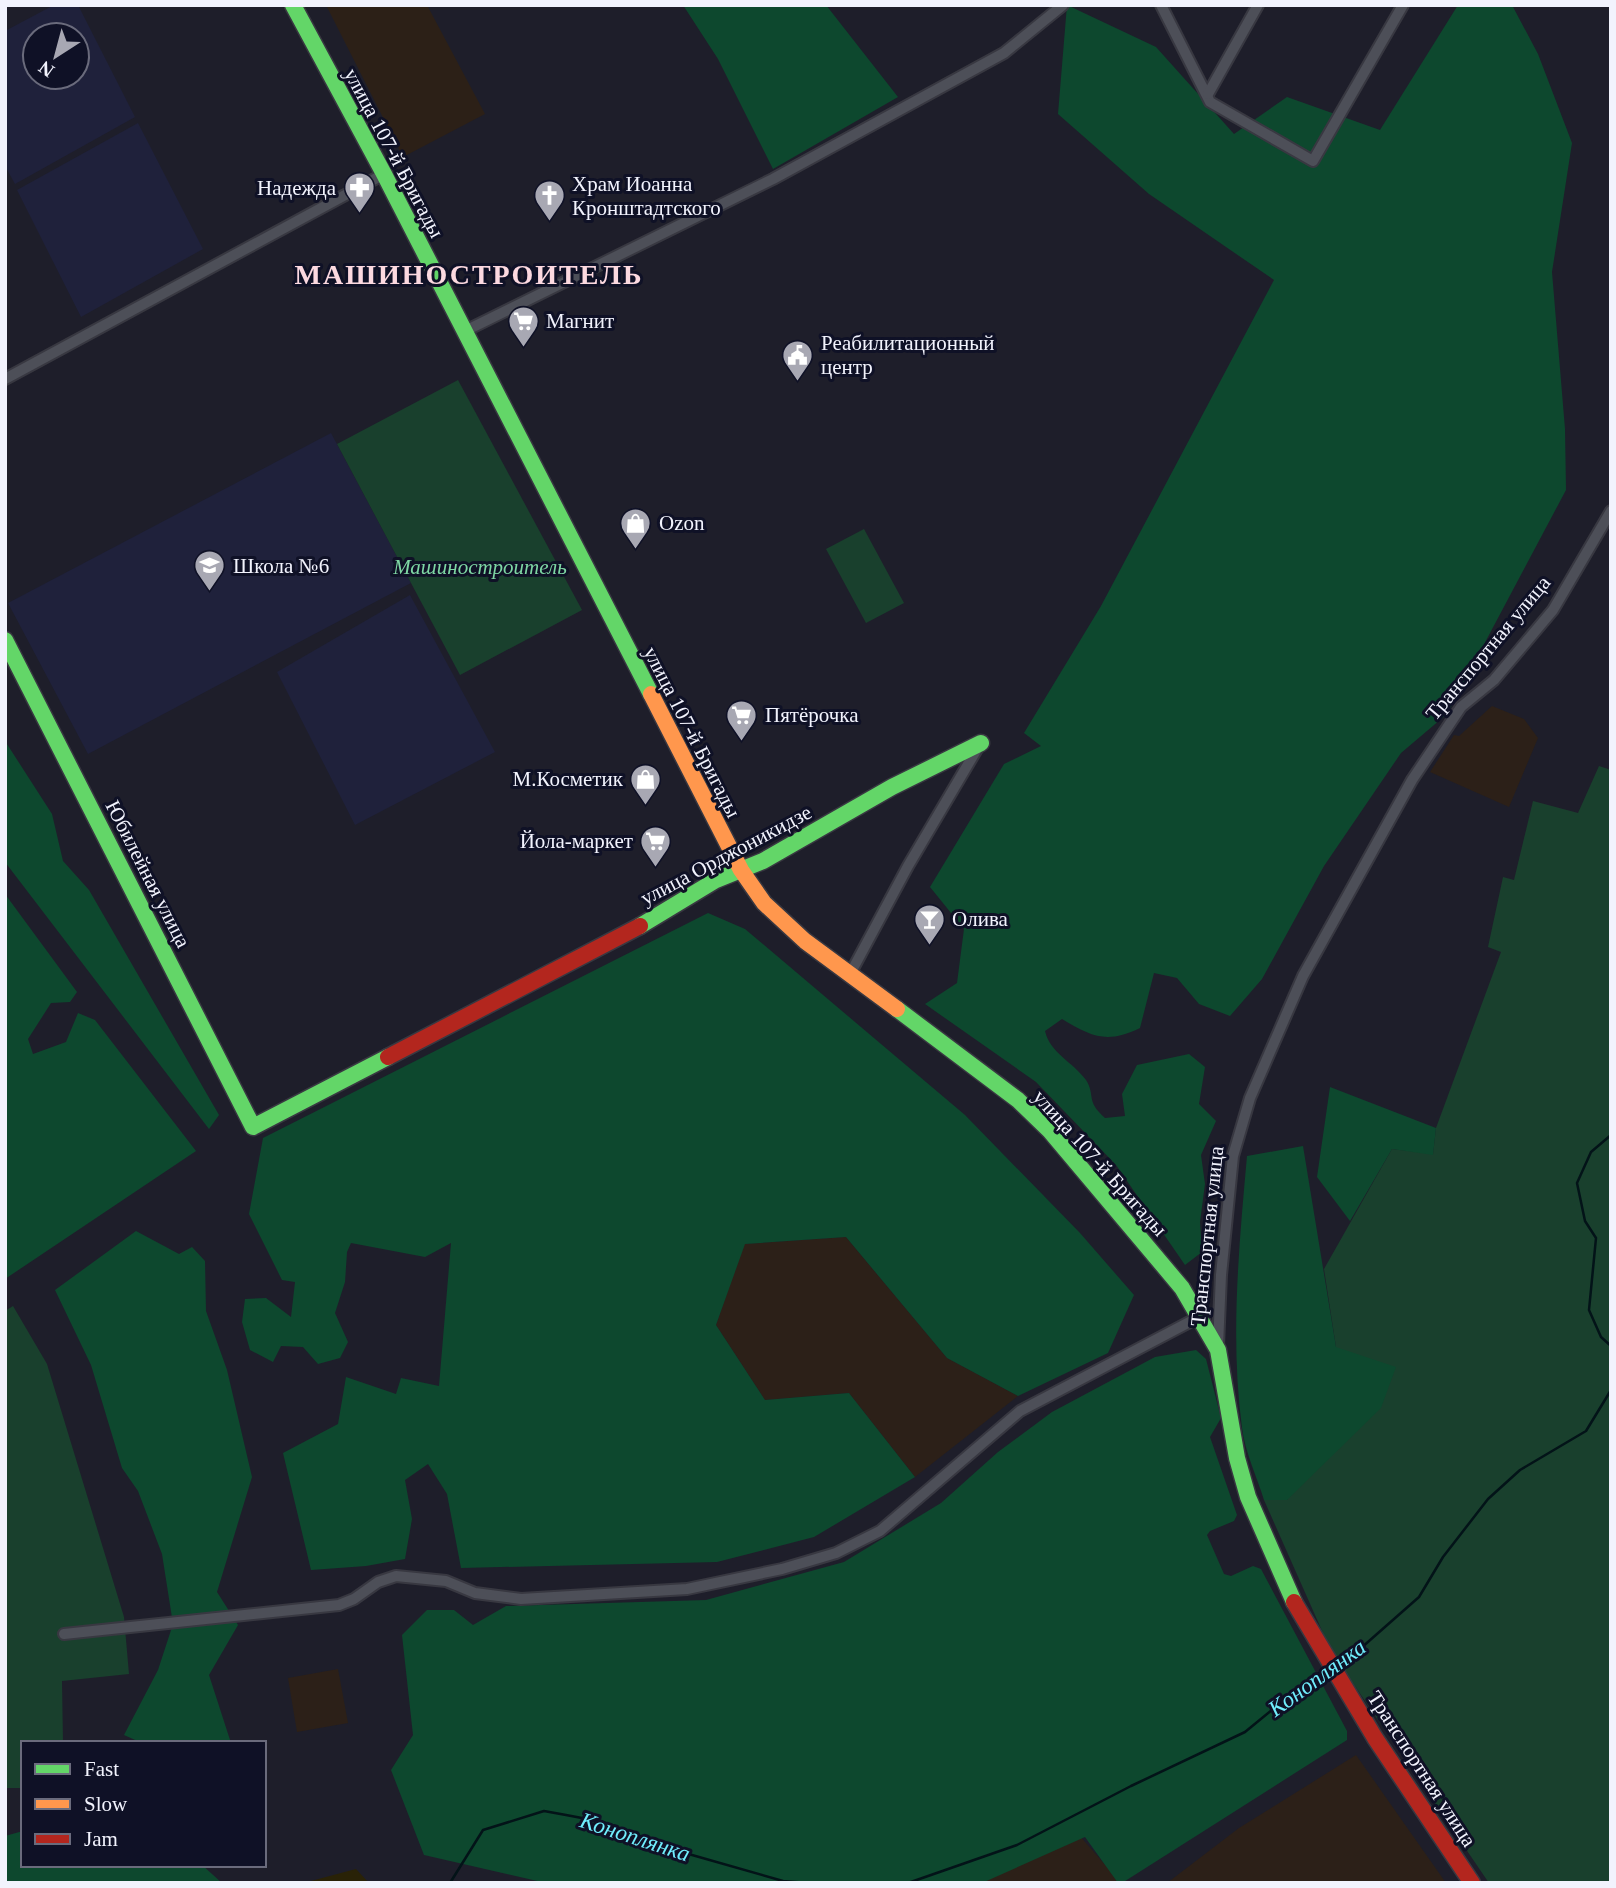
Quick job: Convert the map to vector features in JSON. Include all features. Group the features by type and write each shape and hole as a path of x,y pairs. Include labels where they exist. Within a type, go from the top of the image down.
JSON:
{"main road":[{"name":"улица 107-й Бригады","path":"293,5 384,174 741,870 764,903 786,925 849,976 1018,1100 1059,1142 1182,1288 1201,1316 1218,1350"},
{"name":"Юбилейная улица","path":"5,640 253,1127"},
{"name":"улица Орджоникидзе","path":"253,1127 629,932 716,880 763,861 892,787 981,743"},
{"name":"Транспортная улица","path":"1218,1350 1237,1458 1248,1497 1281,1577 1322,1653 1472,1883"}],"street":[{"path":"463,332 785,172 1004,53 1063,5"},
{"path":"1161,5 1210,102 1313,161 1403,5"},
{"path":"1208,94 1258,5"},
{"path":"5,379 384,174"},
{"name":"Транспортная улица","path":"1218,1350 1221,1275 1233,1157 1250,1098 1292,998 1329,924 1412,780 1461,707 1494,681 1553,610 1611,511"},
{"name":"улица Орджоникидзе","path":"849,976 908,866 981,743"},
{"path":"64,1634 339,1605 354,1599 377,1582 396,1576 446,1581 475,1593 521,1599 687,1588 782,1569 836,1553 880,1531 1020,1411 1201,1316"}],"shaded area":[{"path":"54,5 78,5 86,21 24,21"},
{"path":"326,5 427,5 485,114 403,157"},
{"path":"21,23 21,91 91,91 91,31 135,117 15,184 5,166 5,31"},
{"path":"138,123 203,249 81,317 17,190"},
{"name":"Школа №6","path":"331,433 411,583 88,754 8,603"},
{"path":"410,595 495,752 355,825 277,672"},
{"path":"1492,706 1524,719 1538,738 1509,807 1430,772 1454,735 1459,736"},
{"path":"846,1237 947,1358 1018,1396 915,1477 849,1393 765,1400 716,1325 744,1244"},
{"path":"338,1669 348,1723 297,1732 288,1678"},
{"path":"1356,1755 1446,1883 1167,1883 1239,1828"},
{"path":"1079,1835 1121,1883 978,1883"}],"green space":[{"path":"683,5 826,5 898,97 773,169 718,59"},
{"path":"1067,5 1156,47 1234,134 1287,97 1380,130 1458,5 1512,5 1538,54 1572,143 1552,272 1565,429 1566,490 1447,714 1401,753 1324,866 1262,979 1230,1016 1199,1004 1177,978 1154,973 1140,1028 1118,1036 1100,1036 1062,1019 1045,1031 1057,1051 1086,1080 1095,1107 1105,1118 1125,1116 1122,1094 1137,1065 1189,1054 1205,1067 1199,1104 1216,1121 1201,1155 1205,1184 1200,1222 1202,1252 1185,1265 1116,1165 1036,1082 925,1004 957,983 964,929 930,887 1004,764 1041,746 1024,733 1101,606 1274,280 1149,194 1058,114"},
{"name":"Машиностроитель","path":"458,380 582,610 460,675 337,444"},
{"path":"864,529 904,603 866,623 826,549"},
{"path":"5,741 52,814 63,861 89,890 219,1115 209,1129 5,862"},
{"path":"1599,766 1611,770 1611,1883 1489,1883 1331,1651 1264,1500 1287,1500 1336,1347 1324,1269 1392,1149 1433,1154 1436,1128 1501,952 1488,947 1503,877 1514,880 1533,801 1578,813"},
{"path":"5,894 77,992 70,1002 51,1003 28,1039 33,1054 66,1042 78,1013 95,1020 196,1151 5,1279"},
{"path":"708,913 745,929 965,1115 1080,1233 1134,1295 1108,1353 1018,1396 947,1358 846,1237 745,1244 716,1325 765,1400 849,1393 915,1477 814,1537 717,1562 461,1568 447,1494 428,1464 405,1480 412,1519 405,1559 366,1566 311,1570 283,1453 338,1424 346,1377 396,1394 401,1378 439,1386 451,1243 425,1257 351,1243 347,1252 345,1282 335,1313 348,1342 340,1358 318,1364 303,1347 281,1346 273,1362 250,1350 242,1322 245,1299 266,1298 291,1317 295,1282 282,1280 249,1214 263,1138"},
{"path":"1330,1087 1436,1128 1433,1155 1392,1149 1350,1221 1317,1177"},
{"path":"1303,1146 1336,1347 1396,1367 1381,1408 1287,1500 1264,1500 1248,1455 1238,1394 1236,1326 1247,1156"},
{"path":"136,1231 179,1254 192,1247 205,1261 206,1311 227,1370 252,1477 217,1592 238,1625 209,1675 230,1741 138,1741 124,1735 158,1670 173,1624 162,1554 138,1491 122,1468 91,1365 55,1290"},
{"path":"13,1306 47,1364 124,1617 129,1674 62,1681 63,1741 21,1741 21,1788 5,1788 5,1311"},
{"path":"1196,1350 1206,1359 1221,1418 1210,1437 1237,1515 1234,1521 1210,1531 1207,1535 1224,1574 1231,1576 1253,1566 1261,1569 1347,1731 1347,1740 1122,1883 1118,1883 1085,1837 982,1883 546,1883 424,1855 391,1770 413,1735 402,1635 427,1610 454,1610 473,1625 506,1606 706,1600 844,1562 941,1503 998,1452 1052,1412 1155,1357"},
{"path":"21,1832 21,1867 204,1867 222,1883 5,1883 5,1836"}],"sand":[{"path":"356,1869 369,1883 311,1881"}],"waterway":[{"name":"Коноплянка","path":"1611,1135 1591,1152 1577,1183 1585,1221 1596,1238 1589,1310 1601,1337 1611,1346"},
{"name":"Коноплянка","path":"1338,1663 1352,1656 1419,1597 1443,1557 1488,1499 1520,1470 1586,1431 1611,1390"},
{"name":"Коноплянка","path":"908,1883 1017,1845 1131,1786 1245,1732 1312,1677 1326,1669"},
{"name":"Коноплянка","path":"450,1883 483,1830 544,1811 603,1822 678,1851 783,1881 808,1883"}],"traffic: fast":[{"path":"293,5 384,174 651,694"},
{"path":"5,640 253,1127 388,1057"},
{"path":"640,926 716,880 763,861 892,787 981,743"},
{"path":"897,1009 1018,1100 1050,1131 1182,1288 1218,1350 1237,1458 1248,1497 1294,1602"}],"traffic: slow":[{"path":"651,694 741,870 764,903 805,941 897,1009"}],"traffic: jam":[{"path":"388,1057 640,926"},
{"path":"1294,1602 1375,1738 1472,1883"}],"place":[{"name":"Надежда","path":"359,215"},
{"name":"Храм Иоанна Кронштадтского","path":"549,223"},
{"name":"Магнит","path":"523,348"},
{"name":"Реабилитационный центр","path":"798,382"},
{"name":"Ozon","path":"636,550"},
{"name":"Школа №6","path":"210,593"},
{"name":"Пятёрочка","path":"742,742"},
{"name":"М.Косметик","path":"646,806"},
{"name":"Йола-маркет","path":"656,868"},
{"name":"Олива","path":"929,946"}],"district":[{"name":"МАШИНОСТРОИТЕЛЬ","path":"469,274"}]}
